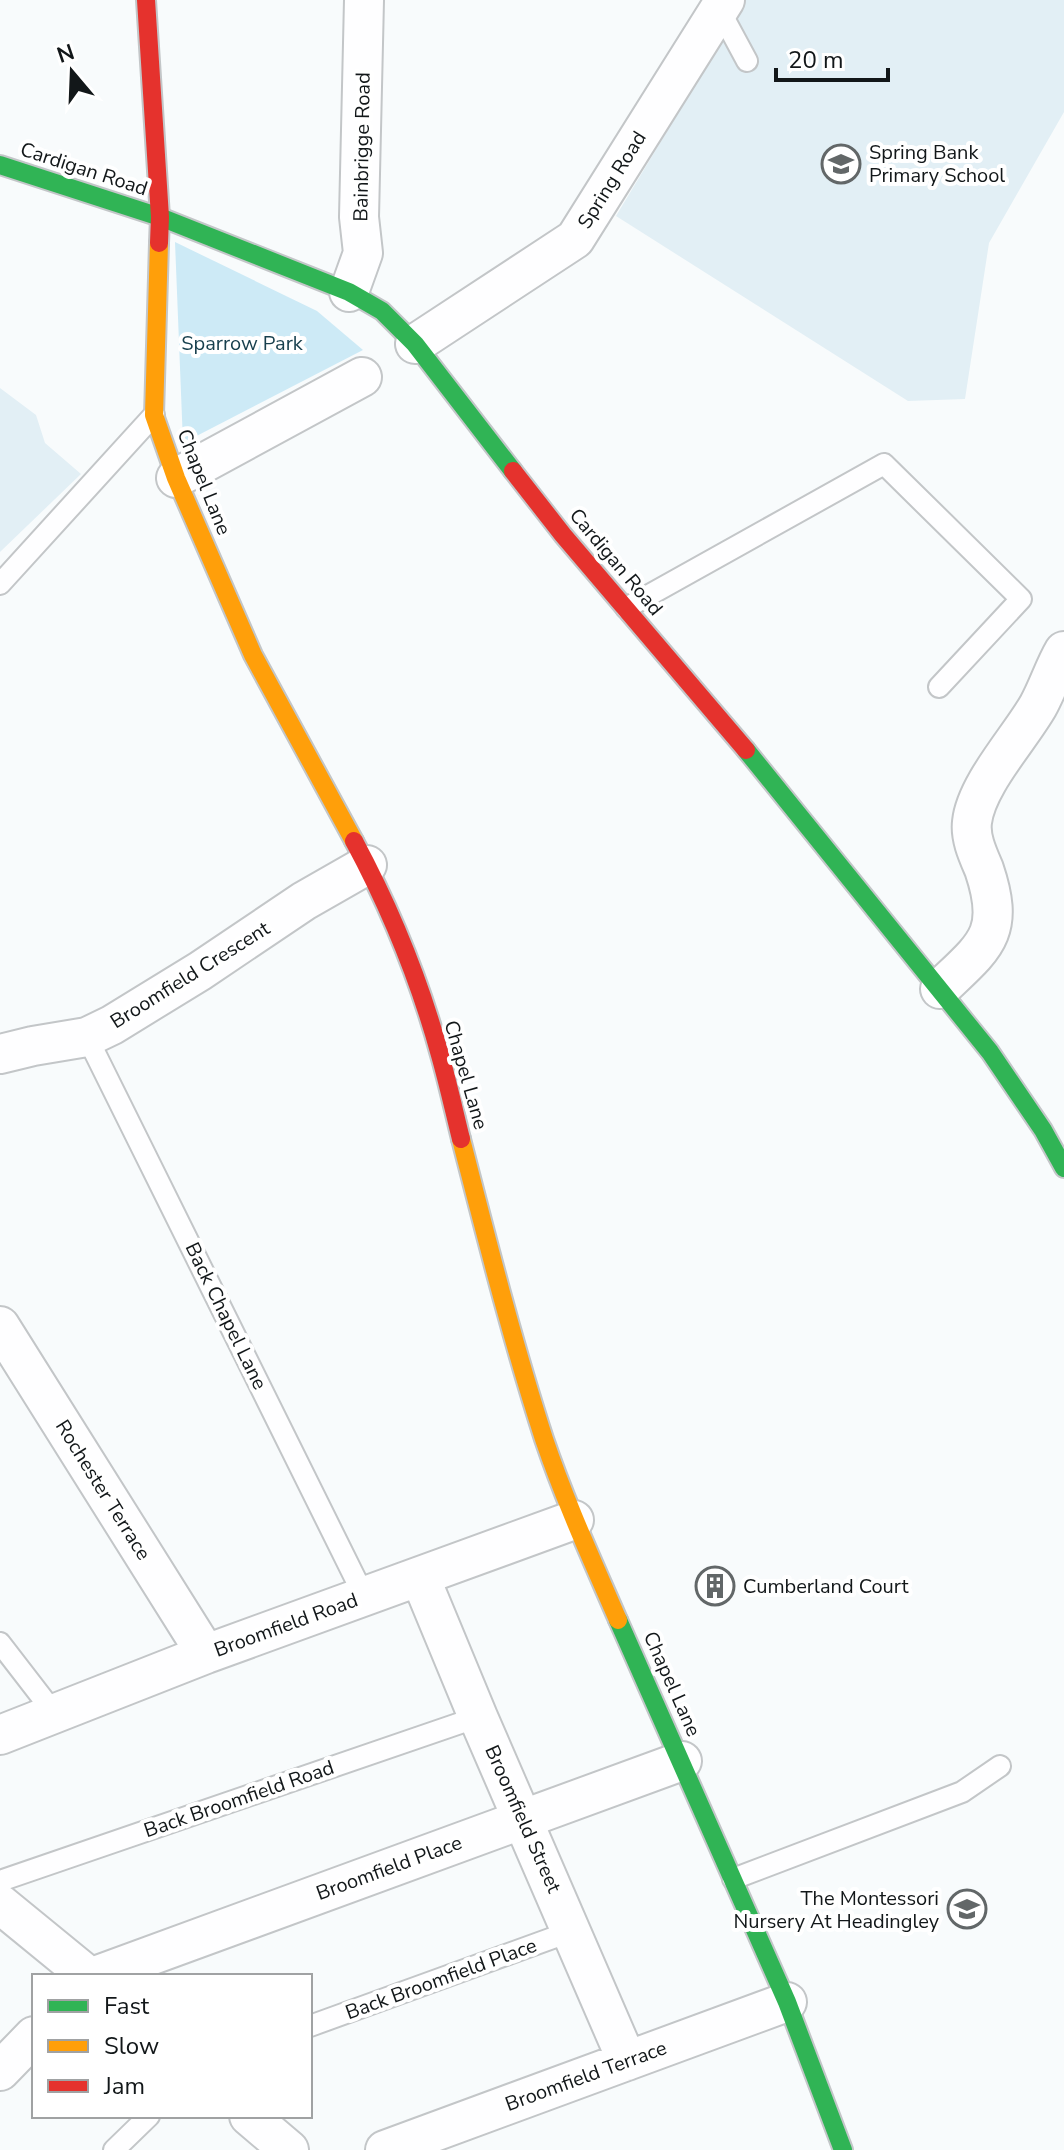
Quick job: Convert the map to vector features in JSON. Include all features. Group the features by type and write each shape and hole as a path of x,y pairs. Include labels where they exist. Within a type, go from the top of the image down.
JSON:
{"street":[{"name":"Chapel Lane","path":"146,0 160,217 154,415 176,478 253,655 367,865 405,951 440,1053 503,1306 545,1441 574,1520 787,2002 843,2150"},
{"name":"Bainbrigge Road","path":"349,292 363,253 359,217 364,0"},
{"name":"Spring Road","path":"415,344 575,239 722,4"},
{"name":"Cardigan Road","path":"0,165 160,217 349,292 382,311 415,344 563,535 716,713 940,989 990,1052 1043,1130 1064,1168"},
{"path":"176,478 362,377"},
{"path":"940,989 979,952 993,924 993,902 975,845 972,823 979,799 1042,700 1064,651"},
{"name":"Broomfield Crescent","path":"0,1054 87,1037 112,1025 163,995 304,901 367,865"},
{"name":"Rochester Terrace","path":"0,1326 206,1654"},
{"name":"Broomfield Road","path":"0,1735 206,1654 574,1520"},
{"name":"Broomfield Street","path":"420,1577 627,2061"},
{"name":"Broomfield Place","path":"100,1974 682,1761"},
{"path":"0,1904 86,1974"},
{"name":"Broomfield Terrace","path":"385,2150 787,2002"},
{"path":"0,2071 32,2038"},
{"path":"251,2118 289,2150"}],"lane":[{"path":"722,4 747,61"},
{"path":"0,584 154,415"},
{"path":"626,608 884,464 1021,599 939,687"},
{"name":"Back Chapel Lane","path":"87,1037 364,1596"},
{"path":"0,1643 54,1713"},
{"name":"Back Broomfield Road","path":"0,1881 478,1717"},
{"path":"733,1879 962,1792 1000,1766"},
{"name":"Back Broomfield Place","path":"312,2025 572,1931"},
{"path":"114,2150 147,2118"}],"shaded area":[{"name":"Spring Bank Primary School","path":"746,0 1064,0 1064,112 989,243 965,399 908,401 616,216"},
{"path":"0,388 36,415 45,443 81,474 0,552"}],"green space":[{"name":"Sparrow Park","path":"175,242 317,311 363,350 183,443"}],"traffic: fast":[{"path":"0,165 160,217 349,292 382,311 415,344 513,471"},
{"path":"746,750 990,1052 1043,1130 1064,1168"},
{"path":"618,1620 787,2002 843,2150"}],"traffic: slow":[{"path":"159,243 154,415 176,478 253,655 354,841"},
{"path":"461,1139 544,1439 618,1620"}],"traffic: jam":[{"path":"146,0 159,243"},
{"path":"513,471 563,535 746,750"},
{"path":"354,841 380,892 413,973 440,1055 461,1139"}],"place":[{"name":"Spring Bank Primary School","path":"841,164"},
{"name":"Cumberland Court","path":"715,1586"},
{"name":"The Montessori Nursery At Headingley","path":"967,1909"}]}
